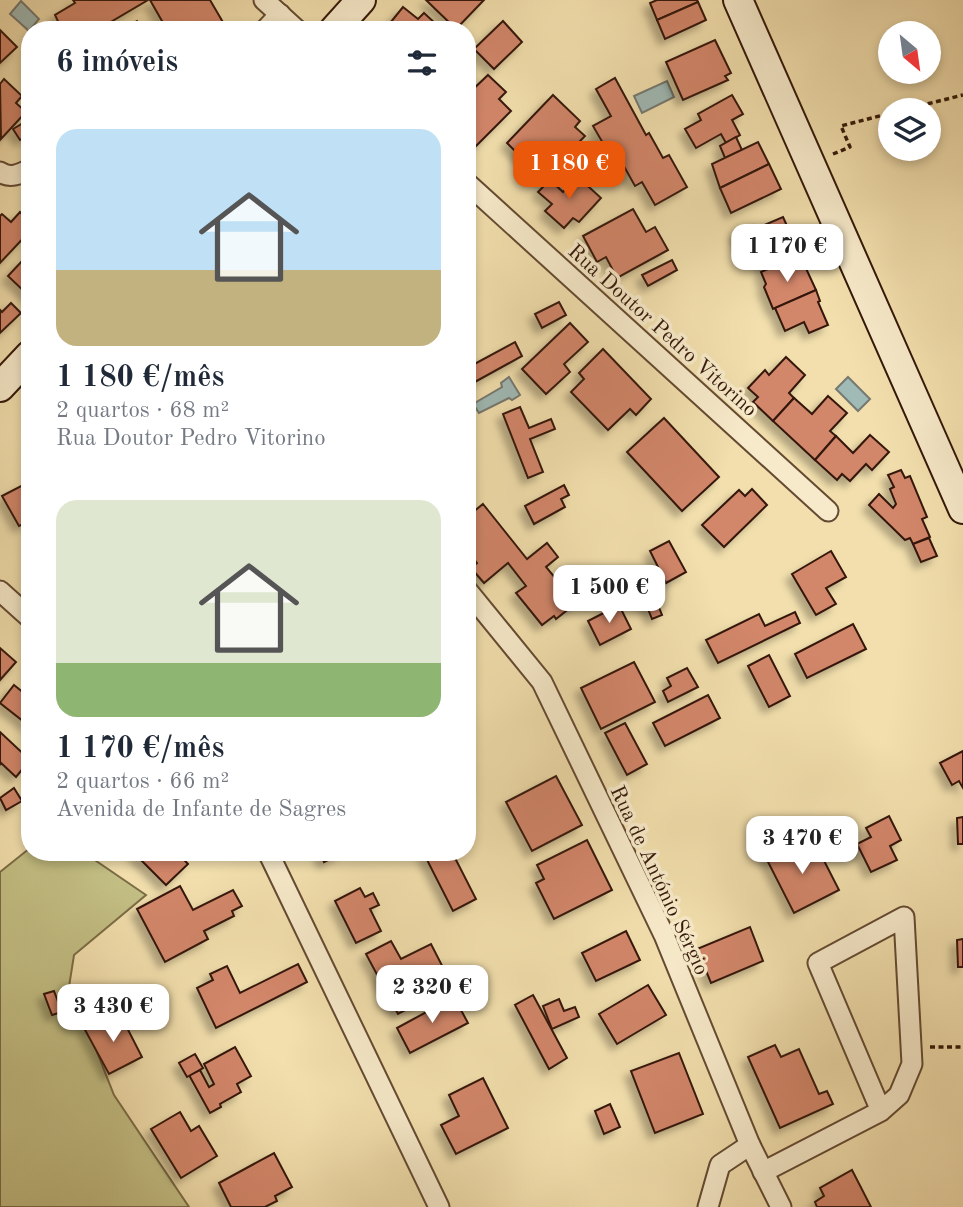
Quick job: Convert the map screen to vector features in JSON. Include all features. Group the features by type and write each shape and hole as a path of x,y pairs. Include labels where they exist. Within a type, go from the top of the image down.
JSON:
{"main road":[{"path":"342,21 361,0"},
{"path":"738,0 963,509"},
{"path":"0,387 21,365"}],"street":[{"path":"264,0 287,21"},
{"path":"273,21 280,14"},
{"path":"0,172 21,174"},
{"name":"Rua Doutor Pedro Vitorino","path":"476,191 828,511"},
{"path":"0,591 21,610"},
{"name":"Rua de António Sérgio","path":"476,601 541,682 664,935 750,1145 781,1207"},
{"path":"272,861 439,1207"},
{"path":"763,1172 881,1111 900,1095 912,1064 904,917 818,963 881,1111"},
{"path":"708,1207 720,1164 750,1145"}],"path":[{"path":"941,100 963,95"},
{"path":"831,154 850,148 841,126 878,116"},
{"path":"911,1048 963,1046"}],"shaded area":[{"path":"21,855 21,861 96,861 146,895 74,955 68,993 91,1037 114,1095 189,1207 0,1207 0,872"}],"water":[{"path":"21,1 39,19 21,21 21,24 10,14"},
{"path":"667,81 674,97 642,113 634,96"},
{"path":"509,377 520,395 479,413 476,402 502,387 501,383"},
{"path":"848,377 870,399 858,411 836,389"}],"building":[{"path":"73,0 148,0 112,21 58,21 55,15 75,3"},
{"path":"150,0 210,0 222,21 162,21"},
{"path":"426,0 484,0 464,21 448,21"},
{"path":"657,0 698,2 657,20 650,3"},
{"path":"698,2 706,20 665,39 657,20"},
{"path":"403,7 418,19 424,13 433,21 392,21"},
{"path":"503,21 522,42 494,69 476,51 476,47"},
{"path":"0,30 17,47 0,63"},
{"path":"715,40 731,73 725,76 728,80 683,100 666,62"},
{"path":"488,75 506,92 499,99 511,111 476,146 476,86"},
{"path":"615,78 646,135 649,133 663,158 669,155 687,187 655,205 642,182 635,186 621,161 615,164 593,126 611,116 596,89"},
{"path":"4,79 21,95 16,103 21,108 21,117 1,139 0,84"},
{"path":"553,95 580,121 575,127 585,136 543,179 507,143"},
{"path":"732,95 743,114 732,120 740,135 726,143 721,134 696,148 685,129 701,120 698,114"},
{"path":"21,124 21,139 20,140 13,129"},
{"path":"736,137 742,150 725,158 720,146"},
{"path":"758,142 769,164 720,188 712,164"},
{"path":"769,164 781,189 731,213 720,188"},
{"path":"577,176 601,198 579,222 573,218 564,228 545,211 552,204 538,192 550,180 563,192"},
{"path":"633,209 646,232 655,227 668,250 617,278 606,257 597,262 583,236"},
{"path":"21,213 21,241 0,263 0,216 2,214 11,222"},
{"path":"783,217 793,246 777,253 781,263 765,270 756,254 747,258 736,232 753,225 755,229"},
{"path":"672,260 677,270 648,286 642,275"},
{"path":"21,262 21,288 8,276"},
{"path":"781,263 785,272 804,264 816,290 773,309 761,272"},
{"path":"816,290 828,325 809,333 804,322 785,331 775,308"},
{"path":"559,302 566,315 542,328 535,314"},
{"path":"11,303 21,313 0,333 0,310 2,312"},
{"path":"570,323 588,342 564,364 570,372 546,394 522,369"},
{"path":"515,342 522,356 476,381 476,363"},
{"path":"603,349 651,399 636,415 630,409 608,430 571,392 584,379 579,373"},
{"path":"786,357 805,375 789,393 794,398 773,421 753,402 758,397 748,388 765,370 769,375"},
{"path":"828,396 847,413 830,431 836,436 815,460 773,421 794,398 812,414"},
{"path":"520,407 529,428 551,419 555,429 530,439 543,472 528,478 503,414"},
{"path":"664,418 719,477 682,511 627,452"},
{"path":"870,435 889,452 872,470 866,464 850,481 842,474 837,480 815,460 836,436 853,453"},
{"path":"901,470 905,478 910,476 927,517 922,519 930,537 913,544 910,538 905,540 869,505 879,494 893,508 896,504 890,489 894,487 888,475"},
{"path":"564,485 569,495 561,499 565,507 534,524 525,506"},
{"path":"21,486 21,525 19,526 2,496"},
{"path":"752,489 767,505 724,547 702,525 739,490 745,496"},
{"path":"483,504 527,559 547,543 558,557 546,567 576,603 556,619 554,616 542,625 516,593 526,586 508,563 484,583 476,574 476,510"},
{"path":"929,538 937,556 921,562 913,544"},
{"path":"669,541 686,572 666,583 650,551"},
{"path":"831,551 846,577 826,588 836,604 816,615 792,574"},
{"path":"652,590 662,615 652,619 642,594"},
{"path":"619,605 631,629 600,645 588,621"},
{"path":"795,612 800,623 718,663 706,640 759,614 765,626"},
{"path":"853,624 866,649 807,678 795,654"},
{"path":"0,648 16,662 0,680"},
{"path":"769,655 790,696 769,707 748,666"},
{"path":"634,662 655,702 601,729 581,688"},
{"path":"687,668 698,687 668,702 663,691 671,686 667,678"},
{"path":"14,685 21,691 21,720 0,703"},
{"path":"708,695 720,718 665,746 653,723"},
{"path":"625,723 647,764 627,775 605,733"},
{"path":"0,732 21,752 21,771 16,777 1,763 0,765"},
{"path":"963,751 963,788 959,781 952,785 940,763"},
{"path":"556,776 582,825 532,851 506,802"},
{"path":"14,788 21,802 6,810 0,798"},
{"path":"889,816 901,840 890,846 897,860 871,872 857,844 871,837 866,828"},
{"path":"963,817 963,844 958,844 957,818"},
{"path":"587,840 612,890 554,919 536,883 544,879 537,865"},
{"path":"815,843 839,890 794,913 765,856 788,845 793,854"},
{"path":"142,861 185,861 188,864 166,885"},
{"path":"428,861 457,861 476,899 453,911"},
{"path":"180,886 193,910 233,890 242,906 232,911 234,916 204,931 208,939 165,962 137,909"},
{"path":"360,888 365,897 373,893 379,905 370,909 381,931 356,943 335,901"},
{"path":"750,927 763,961 711,983 697,949"},
{"path":"626,931 640,960 596,981 582,953"},
{"path":"963,939 963,967 958,967 957,940"},
{"path":"391,941 401,959 431,944 452,985 398,1014 366,954"},
{"path":"298,964 307,982 216,1028 197,988 213,980 210,974 227,966 240,993"},
{"path":"648,985 666,1015 617,1044 599,1014"},
{"path":"54,991 62,1012 52,1015 44,994"},
{"path":"533,995 567,1058 549,1069 515,1005"},
{"path":"454,997 468,1023 410,1053 397,1028"},
{"path":"559,999 564,1011 575,1007 579,1017 552,1029 543,1006"},
{"path":"106,1016 110,1025 122,1018 142,1057 109,1074 84,1028"},
{"path":"775,1045 781,1057 799,1049 819,1094 827,1091 833,1104 780,1128 748,1057"},
{"path":"235,1047 251,1076 237,1084 241,1092 210,1113 189,1075 200,1070 209,1087 214,1084 204,1064"},
{"path":"679,1053 703,1114 655,1133 631,1071"},
{"path":"195,1054 203,1068 187,1077 179,1063"},
{"path":"483,1078 508,1128 456,1154 441,1125 459,1116 449,1095"},
{"path":"610,1104 620,1127 604,1134 595,1111"},
{"path":"180,1112 191,1131 199,1126 217,1156 181,1178 151,1129"},
{"path":"274,1153 292,1187 275,1196 277,1201 265,1207 231,1207 219,1183"},
{"path":"852,1170 871,1207 817,1207 815,1202 824,1196 820,1188"}]}
